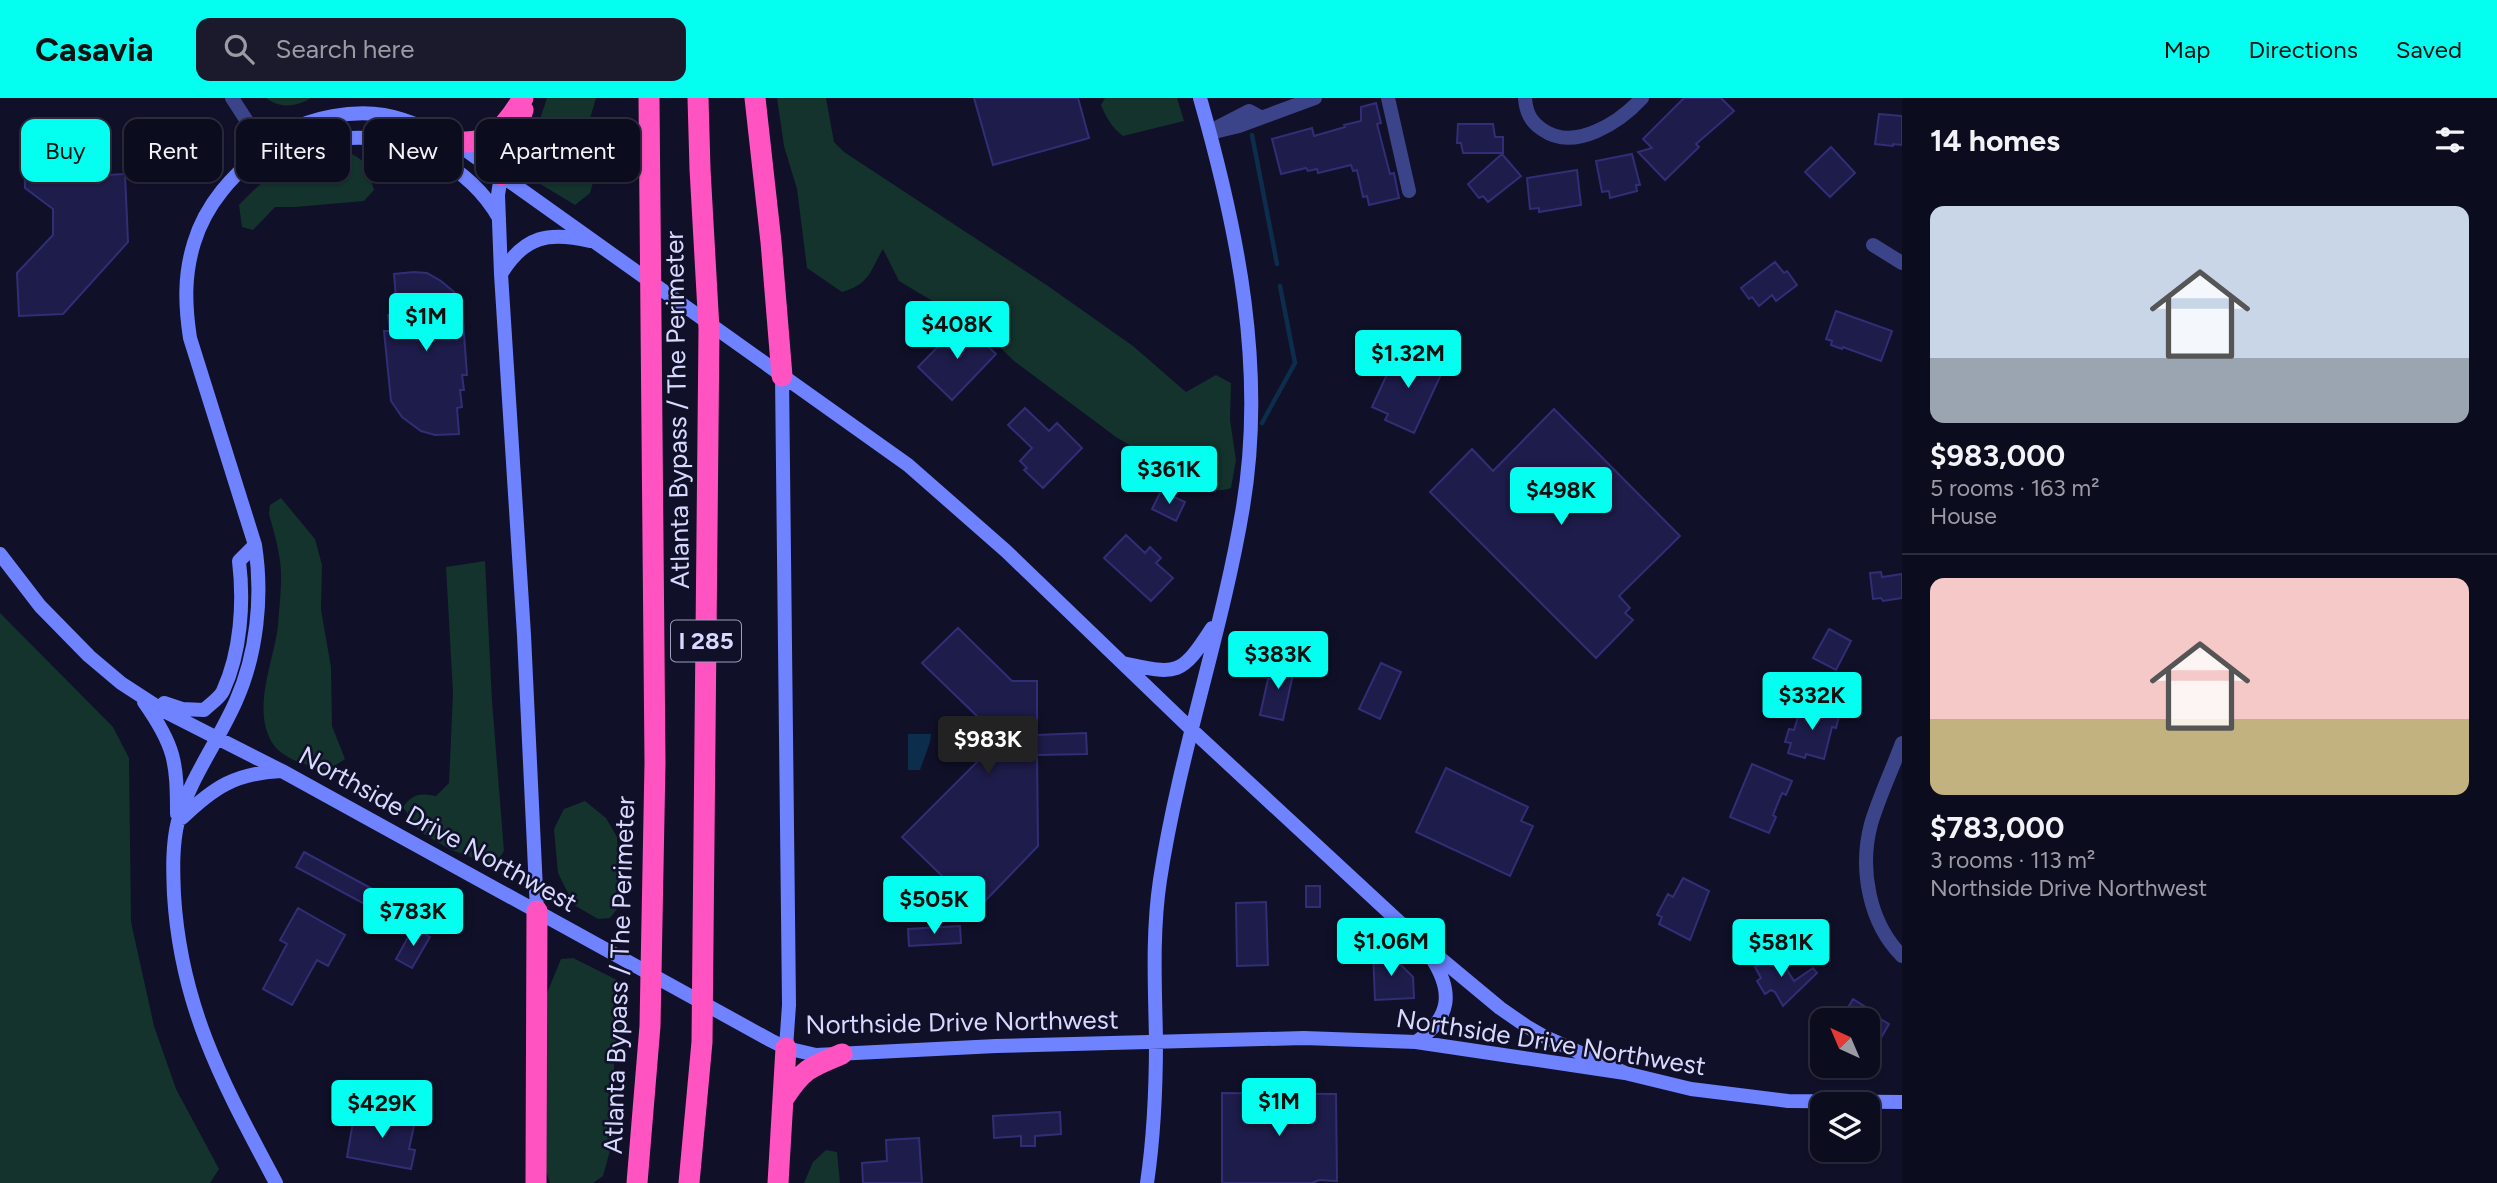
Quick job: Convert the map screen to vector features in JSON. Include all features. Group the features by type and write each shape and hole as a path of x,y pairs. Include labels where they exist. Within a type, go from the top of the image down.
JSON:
{"highway":[{"path":"462,141 473,142 492,136 525,98"},
{"path":"518,119 525,98"},
{"name":"Atlanta Bypass / The Perimeter","path":"637,1183 650,1026 655,763 649,98"},
{"name":"Atlanta Bypass / The Perimeter","path":"689,1183 702,1028 709,356 698,98"},
{"path":"755,98 782,376"},
{"path":"536,1183 537,911"},
{"path":"778,1183 786,1048"},
{"path":"783,1100 801,1074 812,1065 842,1054"}],"main road":[{"path":"1147,1183 1154,1122 1154,954 1160,882 1168,830 1243,508 1251,419 1251,368 1241,266 1200,98"},
{"path":"323,119 367,114 395,119"},
{"path":"350,139 383,139 426,152 464,176 485,195 499,219"},
{"path":"178,824 192,785 237,700 253,643 258,578 255,545 190,338 186,311 186,283 195,240 212,204 236,174"},
{"path":"500,182 501,274 524,635 537,911"},
{"path":"511,182 924,478 1016,560 1192,730 1423,944 1500,1008 1545,1037 1626,1073"},
{"path":"501,274 509,260 521,249 542,237 572,237 595,242"},
{"path":"782,376 789,1005 786,1048"},
{"path":"139,695 182,709 204,710 222,693 237,650 242,583 239,561 255,545"},
{"name":"Northside Drive Northwest","path":"0,554 40,606 82,649 121,683 164,711 282,771 786,1048 816,1055 965,1047 1304,1038 1416,1042 1626,1073 1691,1089 1788,1101 1902,1102"},
{"path":"1122,663 1158,670 1183,666 1195,654 1217,620"},
{"path":"139,695 158,722 173,753 178,824 173,859 175,911 194,1007 220,1077 276,1183"},
{"path":"178,824 204,799 232,780 256,773 282,771"},
{"path":"1416,1042 1437,1024 1445,1008 1446,999 1444,980 1423,944"}],"street":[{"path":"232,98 246,119"},
{"path":"1210,134 1226,121 1249,111 1260,117 1315,98"},
{"path":"1388,98 1409,191"},
{"path":"1525,98 1525,111 1535,125 1552,136 1567,137 1585,135 1615,122 1642,98"},
{"path":"1873,245 1902,263"},
{"path":"1902,743 1871,825 1866,853 1872,904 1881,927 1902,957"}],"green space":[{"path":"266,98 311,98 288,106"},
{"path":"547,98 596,98 590,119 540,119"},
{"path":"777,98 826,98 834,142 844,152 1048,286 1133,346 1186,392 1216,375 1231,383 1230,420 1236,460 1231,488 1213,490 1205,487 1191,478 1174,457 1141,452 1116,437 1014,361 984,332 899,281 883,249 864,281 842,292 807,268 797,189 784,146"},
{"path":"1105,98 1177,98 1184,121 1123,136 1107,118 1101,105"},
{"path":"350,153 364,162 364,182 372,182 374,190 364,201 275,207 253,230 242,227 239,205 263,182 350,182"},
{"path":"537,182 593,182 590,193 575,205"},
{"path":"281,498 315,539 322,565 321,610 331,667 332,726 345,759 328,770 294,760 279,751 269,737 265,724 264,696 278,626 281,585 279,555 269,514 270,505"},
{"path":"485,561 492,701 504,851 494,866 449,849 419,831 403,807 418,795 436,796 449,783 453,693 446,567"},
{"path":"0,613 113,727 129,758 131,922 154,1026 176,1089 219,1169 210,1183 0,1183"},
{"path":"585,801 606,818 617,837 621,904 610,918 598,919 574,905 558,873 554,829 564,809"},
{"path":"573,958 623,983 628,996 625,1030 614,1058 614,1136 603,1176 593,1183 550,1183 546,1172 547,993 561,959"},
{"path":"826,1150 837,1152 840,1183 804,1183 813,1162"}],"water":[{"path":"908,734 931,734 920,770 908,770"}],"building":[{"path":"974,98 1078,98 1089,138 993,165"},
{"path":"1684,98 1721,98 1734,111 1696,144 1699,147 1665,180 1638,152 1652,148 1643,139"},
{"path":"1376,103 1381,123 1377,124 1390,174 1394,173 1399,198 1369,205 1367,196 1363,197 1357,170 1353,171 1351,165 1318,173 1317,169 1308,171 1306,168 1281,174 1272,139 1312,128 1314,136 1345,127 1344,125 1361,121 1361,107"},
{"path":"1879,114 1902,116 1902,145 1875,144"},
{"path":"1458,124 1493,124 1495,137 1503,137 1503,153 1463,153 1461,143 1457,143"},
{"path":"1831,147 1855,173 1830,197 1805,172"},
{"path":"1502,154 1521,176 1488,202 1483,196 1479,198 1468,184"},
{"path":"1632,154 1640,185 1636,185 1637,191 1610,198 1609,191 1602,192 1596,161"},
{"path":"1577,170 1581,205 1539,212 1539,208 1530,209 1527,178"},
{"path":"124,174 128,242 63,314 19,316 17,273 53,235 53,209 25,188 25,182 110,182 110,175"},
{"path":"1775,262 1784,273 1787,271 1797,285 1776,301 1772,295 1759,306 1752,297 1749,299 1741,288"},
{"path":"427,273 441,281 454,292 462,306 467,375 462,375 462,407 457,408 459,434 435,435 421,431 402,417 391,401 384,331 390,331 390,299 396,299 394,274"},
{"path":"1836,311 1892,331 1881,361 1831,345 1832,341 1826,339"},
{"path":"960,324 969,334 972,331 996,354 952,400 918,367"},
{"path":"1399,348 1444,368 1414,433 1385,420 1388,414 1372,407"},
{"path":"1025,408 1049,431 1057,423 1082,448 1043,488 1024,470 1027,468 1020,461 1032,448 1008,425"},
{"path":"1554,409 1680,536 1619,596 1630,608 1625,613 1633,620 1596,658 1430,492 1472,449 1493,471"},
{"path":"1161,491 1185,502 1176,521 1152,509"},
{"path":"1126,535 1145,553 1150,547 1161,558 1156,563 1173,578 1151,601 1104,558"},
{"path":"1881,572 1882,577 1902,574 1902,598 1883,601 1881,598 1873,599 1870,573"},
{"path":"958,628 1012,681 1037,681 1037,735 1086,733 1087,754 1037,755 1038,846 985,901 977,894 969,902 902,837 979,760 979,718 922,663"},
{"path":"1829,629 1851,641 1836,670 1813,658"},
{"path":"1275,660 1295,665 1283,720 1260,715"},
{"path":"1381,663 1401,672 1380,719 1359,709"},
{"path":"1807,704 1840,713 1836,728 1832,727 1824,759 1806,754 1805,758 1788,753 1791,743 1785,742 1789,729 1794,730 1801,707 1805,708"},
{"path":"1752,764 1792,781 1786,795 1782,793 1769,833 1730,817"},
{"path":"1446,768 1528,807 1521,821 1533,826 1510,876 1416,832"},
{"path":"304,852 402,905 394,920 296,867"},
{"path":"1683,878 1709,891 1690,940 1659,924 1662,917 1657,915 1668,894 1673,897"},
{"path":"1306,886 1320,886 1320,907 1306,907"},
{"path":"1266,902 1268,965 1237,966 1236,903"},
{"path":"298,908 345,935 328,966 317,960 292,1005 263,989 287,944 280,940"},
{"path":"960,926 961,943 909,946 908,929"},
{"path":"413,928 430,937 412,968 396,959"},
{"path":"1386,950 1413,977 1414,998 1375,1000 1373,951"},
{"path":"1777,954 1794,981 1813,968 1817,973 1783,1006 1775,992 1771,990 1765,994 1757,981 1761,978 1755,967"},
{"path":"1853,999 1867,1008 1848,1008"},
{"path":"1880,1019 1889,1024 1880,1040"},
{"path":"1222,1093 1336,1094 1337,1181 1222,1183"},
{"path":"355,1110 415,1121 409,1149 415,1150 411,1169 347,1157"},
{"path":"1060,1112 1061,1134 1035,1136 1035,1146 1021,1146 1021,1136 994,1138 993,1116"},
{"path":"919,1138 922,1183 863,1183 862,1163 887,1161 886,1140"}],"waterway":[{"path":"1252,135 1277,264"},
{"path":"1262,423 1295,363 1280,286"}]}
